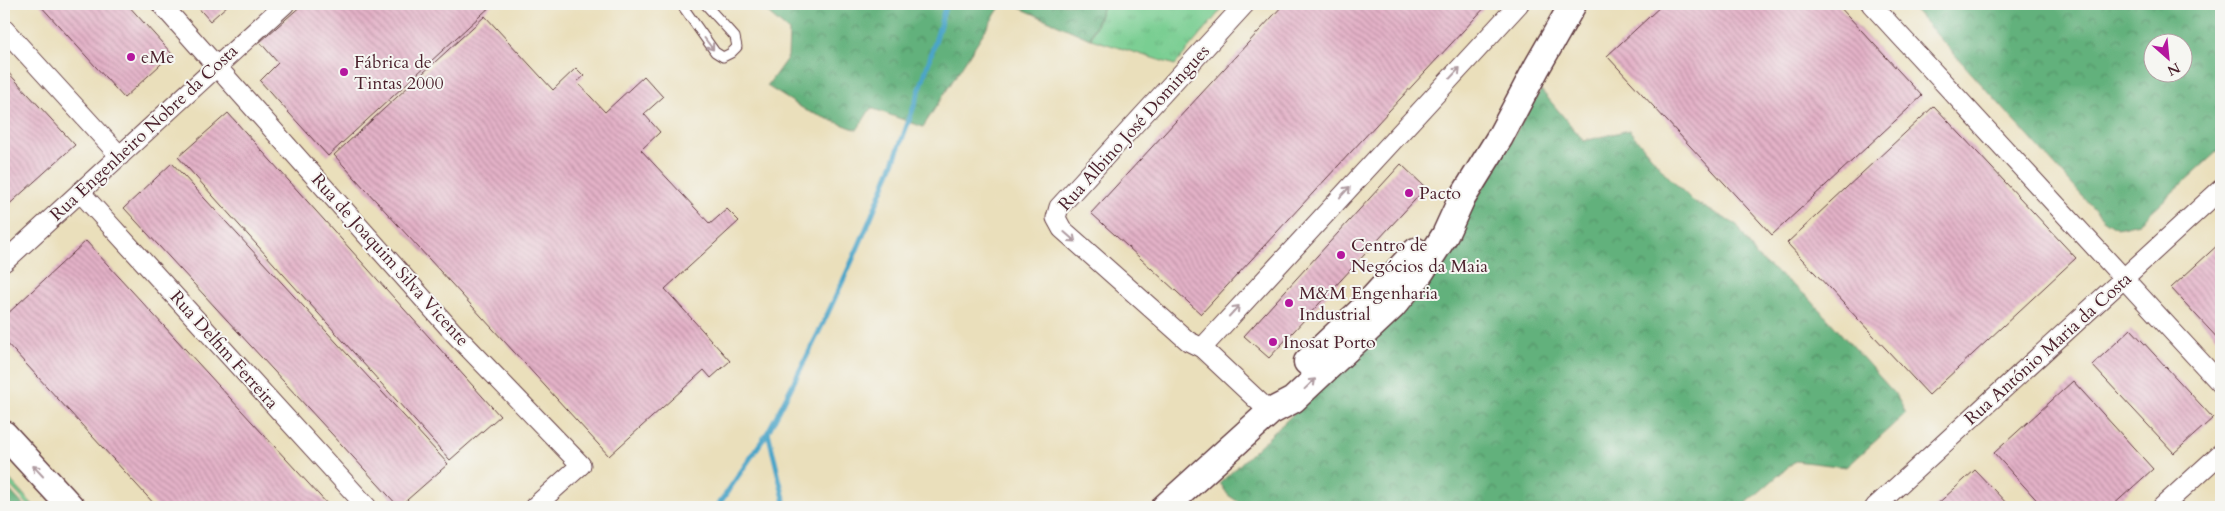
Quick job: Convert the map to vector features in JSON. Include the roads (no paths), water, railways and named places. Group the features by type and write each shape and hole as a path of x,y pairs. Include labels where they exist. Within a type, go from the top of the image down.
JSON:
{"main road":[{"path":"1165,507 1270,412 1279,389 1362,310 1409,261 1437,224 1462,200 1500,137 1546,50 1573,4"},
{"path":"4,434 71,507"},
{"path":"4,460 47,507"}],"street":[{"name":"Rua de Joaquim Silva Vicente","path":"161,4 452,330 581,465 534,507"},
{"name":"Rua Engenheiro Nobre da Costa","path":"4,262 285,4"},
{"name":"Rua Albino José Domingues","path":"1245,4 1059,207 1056,218 1062,229 1188,341 1202,348 1270,412"},
{"path":"1202,348 1519,4"},
{"path":"1871,4 2221,384"},
{"path":"4,29 120,156"},
{"name":"Rua António Maria da Costa","path":"1874,507 2221,189"},
{"name":"Rua Delfim Ferreira","path":"80,192 367,507"},
{"path":"2162,507 2221,453"}],"lane":[{"path":"681,4 715,52 723,57 737,46 734,37 705,4"}],"waterway":[{"path":"786,507 768,432 795,381 869,223 911,115 930,60 946,4"},
{"path":"717,507 768,432"}],"place":[{"name":"eMe","path":"131,57"},
{"name":"Fábrica de Tintas 2000","path":"344,72"},
{"name":"Pacto","path":"1409,193"},
{"name":"Centro de Negócios da Maia","path":"1341,255"},
{"name":"M&M Engenharia Industrial","path":"1289,303"},
{"name":"Inosat Porto","path":"1273,342"}]}
